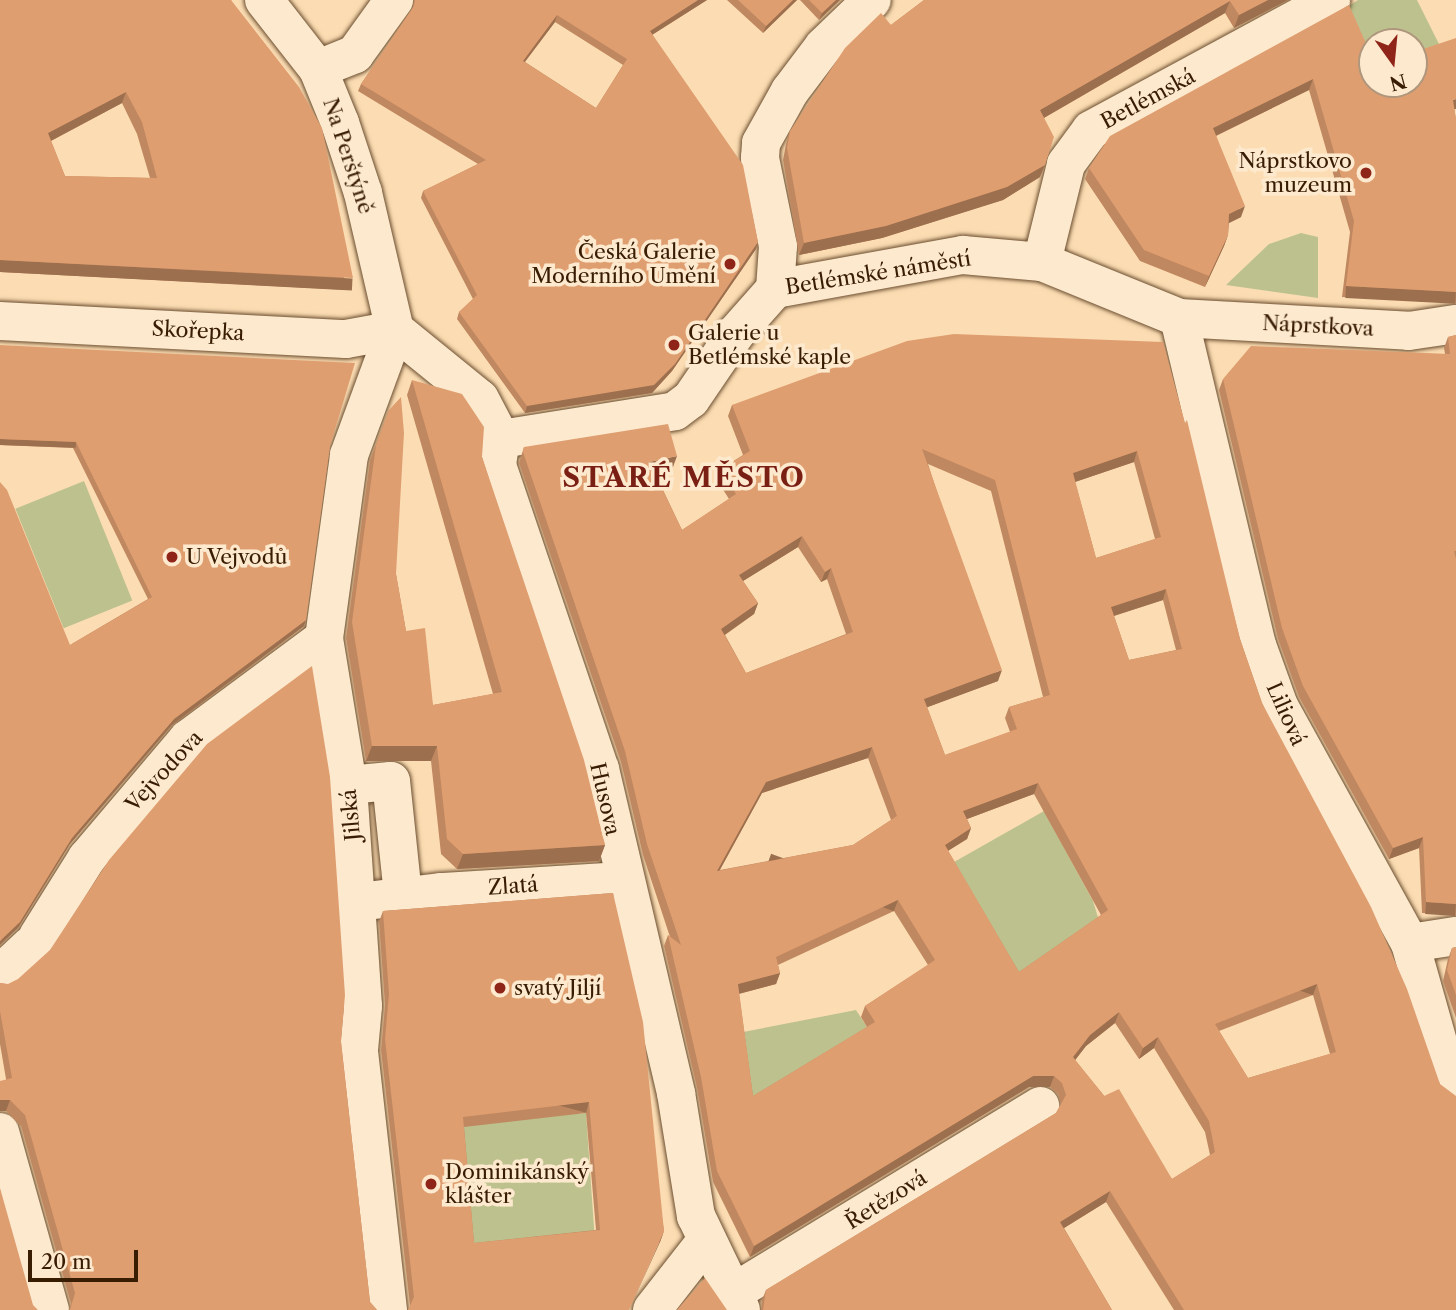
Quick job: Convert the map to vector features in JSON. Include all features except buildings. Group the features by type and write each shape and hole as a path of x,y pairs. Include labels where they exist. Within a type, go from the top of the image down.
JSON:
{"street":[{"name":"Na Perštýně","path":"264,0 318,69 363,193 395,330"},
{"path":"318,69 355,54 394,0"},
{"path":"775,289 778,246 760,159 761,143 790,91 824,46 872,0"},
{"name":"Betlémská","path":"1042,262 1066,164 1091,130 1331,0"},
{"name":"Betlémské náměstí","path":"500,439 680,409 775,289 963,255 1042,262 1179,318"},
{"name":"Náprstkova","path":"1179,318 1409,331 1456,324"},
{"name":"Liliová","path":"1179,318 1257,645 1279,706 1410,943 1440,1048 1456,1086"},
{"name":"Skořepka","path":"0,321 346,339 395,330"},
{"name":"Husova","path":"395,330 480,399 500,439 497,465 600,769 624,881 676,1093 696,1216 736,1302"},
{"name":"Jilská","path":"388,1310 359,1050 363,1006 348,785 324,638 349,455 395,330"},
{"name":"Vejvodova","path":"0,974 35,940 87,858 188,739 324,638"},
{"path":"348,785 391,781 403,896"},
{"name":"Zlatá","path":"358,902 403,896 624,881"},
{"path":"1410,943 1456,936"},
{"name":"Řetězová","path":"736,1302 1040,1106"},
{"path":"0,1132 50,1310"},
{"path":"652,1310 706,1241"}],"green space":[{"path":"1358,0 1417,0 1443,52 1428,53 1428,28 1358,28 1358,40 1344,9"},
{"path":"1301,233 1318,237 1318,298 1226,285 1269,244"},
{"path":"84,481 132,601 64,628 15,509"},
{"path":"1044,811 1093,901 1100,924 1015,983 947,866"},
{"path":"856,1010 871,1033 749,1107 738,1033"},
{"path":"586,1113 595,1241 467,1250 458,1122"}],"place":[{"name":"Náprstkovo muzeum","path":"1366,173"},
{"name":"Česká Galerie Moderního Umění","path":"730,264"},
{"name":"Galerie u Betlémské kaple","path":"674,345"},
{"name":"U Vejvodů","path":"172,557"},
{"name":"svatý Jiljí","path":"500,988"},
{"name":"Dominikánský klášter","path":"431,1184"}],"district":[{"name":"STARÉ MĚSTO","path":"684,477"}]}
